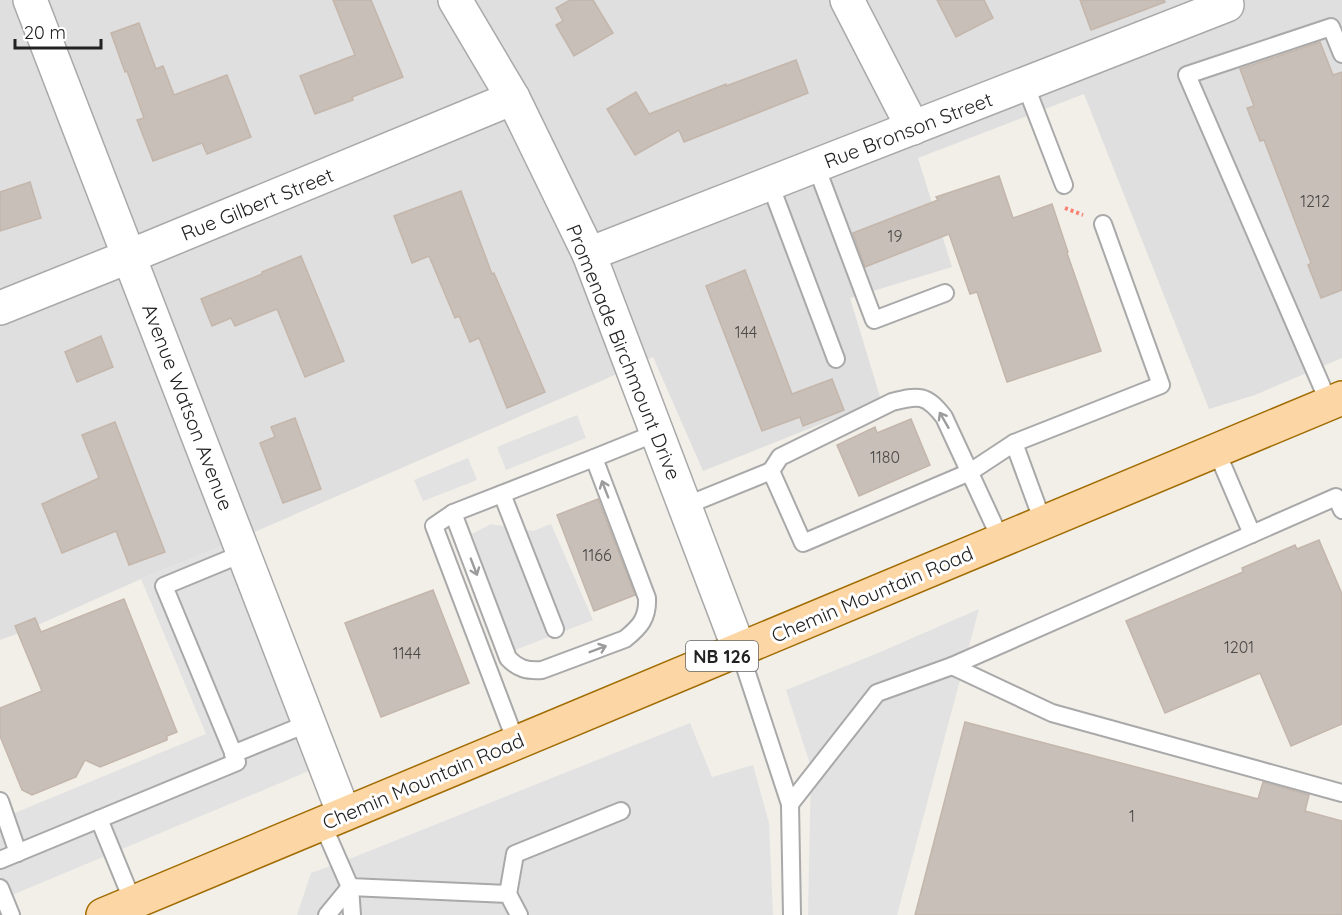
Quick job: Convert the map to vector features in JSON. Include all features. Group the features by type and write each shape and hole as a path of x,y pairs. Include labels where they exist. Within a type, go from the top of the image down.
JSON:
{"main road":[{"name":"Chemin Mountain Road","path":"120,910 1336,400"}],"street":[{"name":"Avenue Watson Avenue","path":"30,0 309,723 333,819"},
{"name":"Promenade Birchmount Drive","path":"455,0 513,98 589,254 739,649"},
{"path":"847,0 913,128"},
{"name":"Rue Bronson Street","path":"589,254 1226,3"},
{"name":"Rue Gilbert Street","path":"0,308 513,98"}],"lane":[{"path":"1336,400 1187,75 1331,27 1342,54"},
{"path":"1025,84 1064,185"},
{"path":"816,166 874,320 945,293"},
{"path":"770,184 836,359"},
{"path":"771,471 803,543 970,472 1014,443 1161,385 1103,224"},
{"path":"685,506 771,471 780,458 892,402 921,397 934,403 944,417 1001,540"},
{"path":"516,742 434,526 453,513 656,432"},
{"path":"1014,443 1043,522"},
{"path":"1216,450 1252,534"},
{"path":"453,513 508,658 514,665 529,671 542,670 625,639 644,620 647,598 594,458"},
{"path":"502,494 555,629"},
{"path":"790,804 877,693 952,666 1336,497 1342,510"},
{"path":"0,860 237,762 164,586 244,553"},
{"path":"739,649 790,804 792,915"},
{"path":"952,666 1052,713 1342,794"},
{"path":"233,754 309,723"},
{"path":"0,801 18,853"},
{"path":"519,915 508,894 515,854 621,811"},
{"path":"99,819 120,910"},
{"path":"333,819 350,887 352,915"},
{"path":"350,887 508,894"},
{"path":"327,915 350,887"},
{"path":"0,888 11,915"}],"path":[{"path":"1064,185 1057,205 1103,224"}],"shaded area":[{"path":"0,0 1342,0 1342,358 1255,395 1209,409 1084,94 918,158 952,267 850,298 881,400 703,471 653,357 227,544 0,640"},
{"path":"577,415 586,438 506,470 497,447"},
{"path":"468,458 477,480 423,501 414,480"},
{"path":"491,524 533,531 551,524 593,620 515,650 472,534"},
{"path":"227,544 316,768 0,900 0,819 206,734 141,579"},
{"path":"979,609 897,915 808,915 811,767 786,690"},
{"path":"690,723 712,777 753,765 769,823 773,915 297,915 311,873"}],"building":[{"path":"333,0 371,0 403,77 352,97 353,100 315,114 300,76 355,55"},
{"path":"570,0 593,0 613,33 574,56 556,25 563,21 556,8"},
{"path":"937,0 984,0 993,18 956,37"},
{"path":"1080,0 1164,0 1165,2 1091,30"},
{"path":"139,23 156,69 163,66 174,95 227,75 251,137 207,154 202,143 153,161 137,120 144,118 111,33"},
{"path":"1320,42 1333,75 1342,72 1342,290 1321,298 1308,265 1311,263 1264,140 1260,141 1247,108 1254,106 1240,69"},
{"path":"796,60 808,93 684,142 679,130 635,155 607,109 636,92 649,114"},
{"path":"999,176 1013,218 1052,204 1101,351 1007,382 977,292 970,294 949,234 865,267 853,233 938,200 936,197"},
{"path":"30,182 41,218 0,231 0,192"},
{"path":"461,191 492,274 494,273 545,392 507,408 479,338 470,342 459,316 455,318 429,256 412,263 394,216"},
{"path":"301,256 344,361 305,377 277,309 235,326 231,318 212,326 201,299"},
{"path":"745,270 792,394 832,379 844,410 803,426 800,417 762,431 706,286"},
{"path":"101,336 113,367 77,382 65,352"},
{"path":"295,418 321,489 283,503 260,443 275,437 271,427"},
{"path":"911,419 930,465 859,496 837,445 875,427 877,433"},
{"path":"115,422 165,552 129,565 116,531 62,553 42,504 99,478 82,435"},
{"path":"598,499 635,595 594,611 557,515"},
{"path":"1319,540 1342,594 1342,724 1291,746 1260,673 1165,713 1126,621 1243,572 1242,568 1295,545 1297,549"},
{"path":"433,590 469,683 381,717 345,623"},
{"path":"124,599 177,732 167,736 167,740 100,767 85,760 76,777 32,795 22,790 0,736 0,708 42,691 15,626 35,618 41,632"},
{"path":"965,722 1258,799 1263,782 1309,795 1305,811 1342,821 1342,915 915,915"}]}
